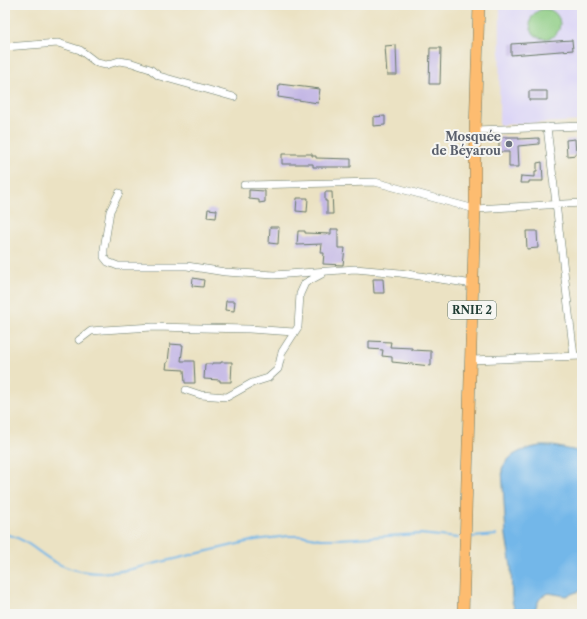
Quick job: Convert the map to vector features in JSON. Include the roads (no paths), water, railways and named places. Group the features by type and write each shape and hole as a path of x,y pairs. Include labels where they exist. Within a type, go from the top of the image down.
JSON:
{"main road":[{"name":"RNIE 2","path":"463,614 475,209 475,130 479,5"}],"street":[{"path":"5,47 58,42 80,50 97,63 106,65 118,61 132,63 150,69 159,76 234,97"},
{"path":"475,130 582,126"},
{"path":"470,360 578,356 556,204 547,127"},
{"path":"244,185 375,182 475,209 582,203"},
{"path":"119,194 110,211 104,249 104,257 108,262 118,266 187,266 225,272 274,275 355,269 400,273 473,284"},
{"path":"186,390 201,395 227,397 252,383 268,378 278,369 282,352 298,327 300,294 305,283 330,271"},
{"path":"79,340 91,331 153,327 249,329 294,332"}],"water":[{"path":"540,446 553,446 582,452 582,590 566,596 549,593 544,595 539,600 533,614 516,614 512,601 511,567 506,535 502,469 513,455 523,450"}],"waterway":[{"path":"5,534 19,538 53,561 70,569 99,573 118,572 255,540 288,536 339,539 420,534 458,538"},
{"path":"473,537 496,535"}],"place":[{"name":"Mosquée de Béyarou","path":"509,144"}]}
